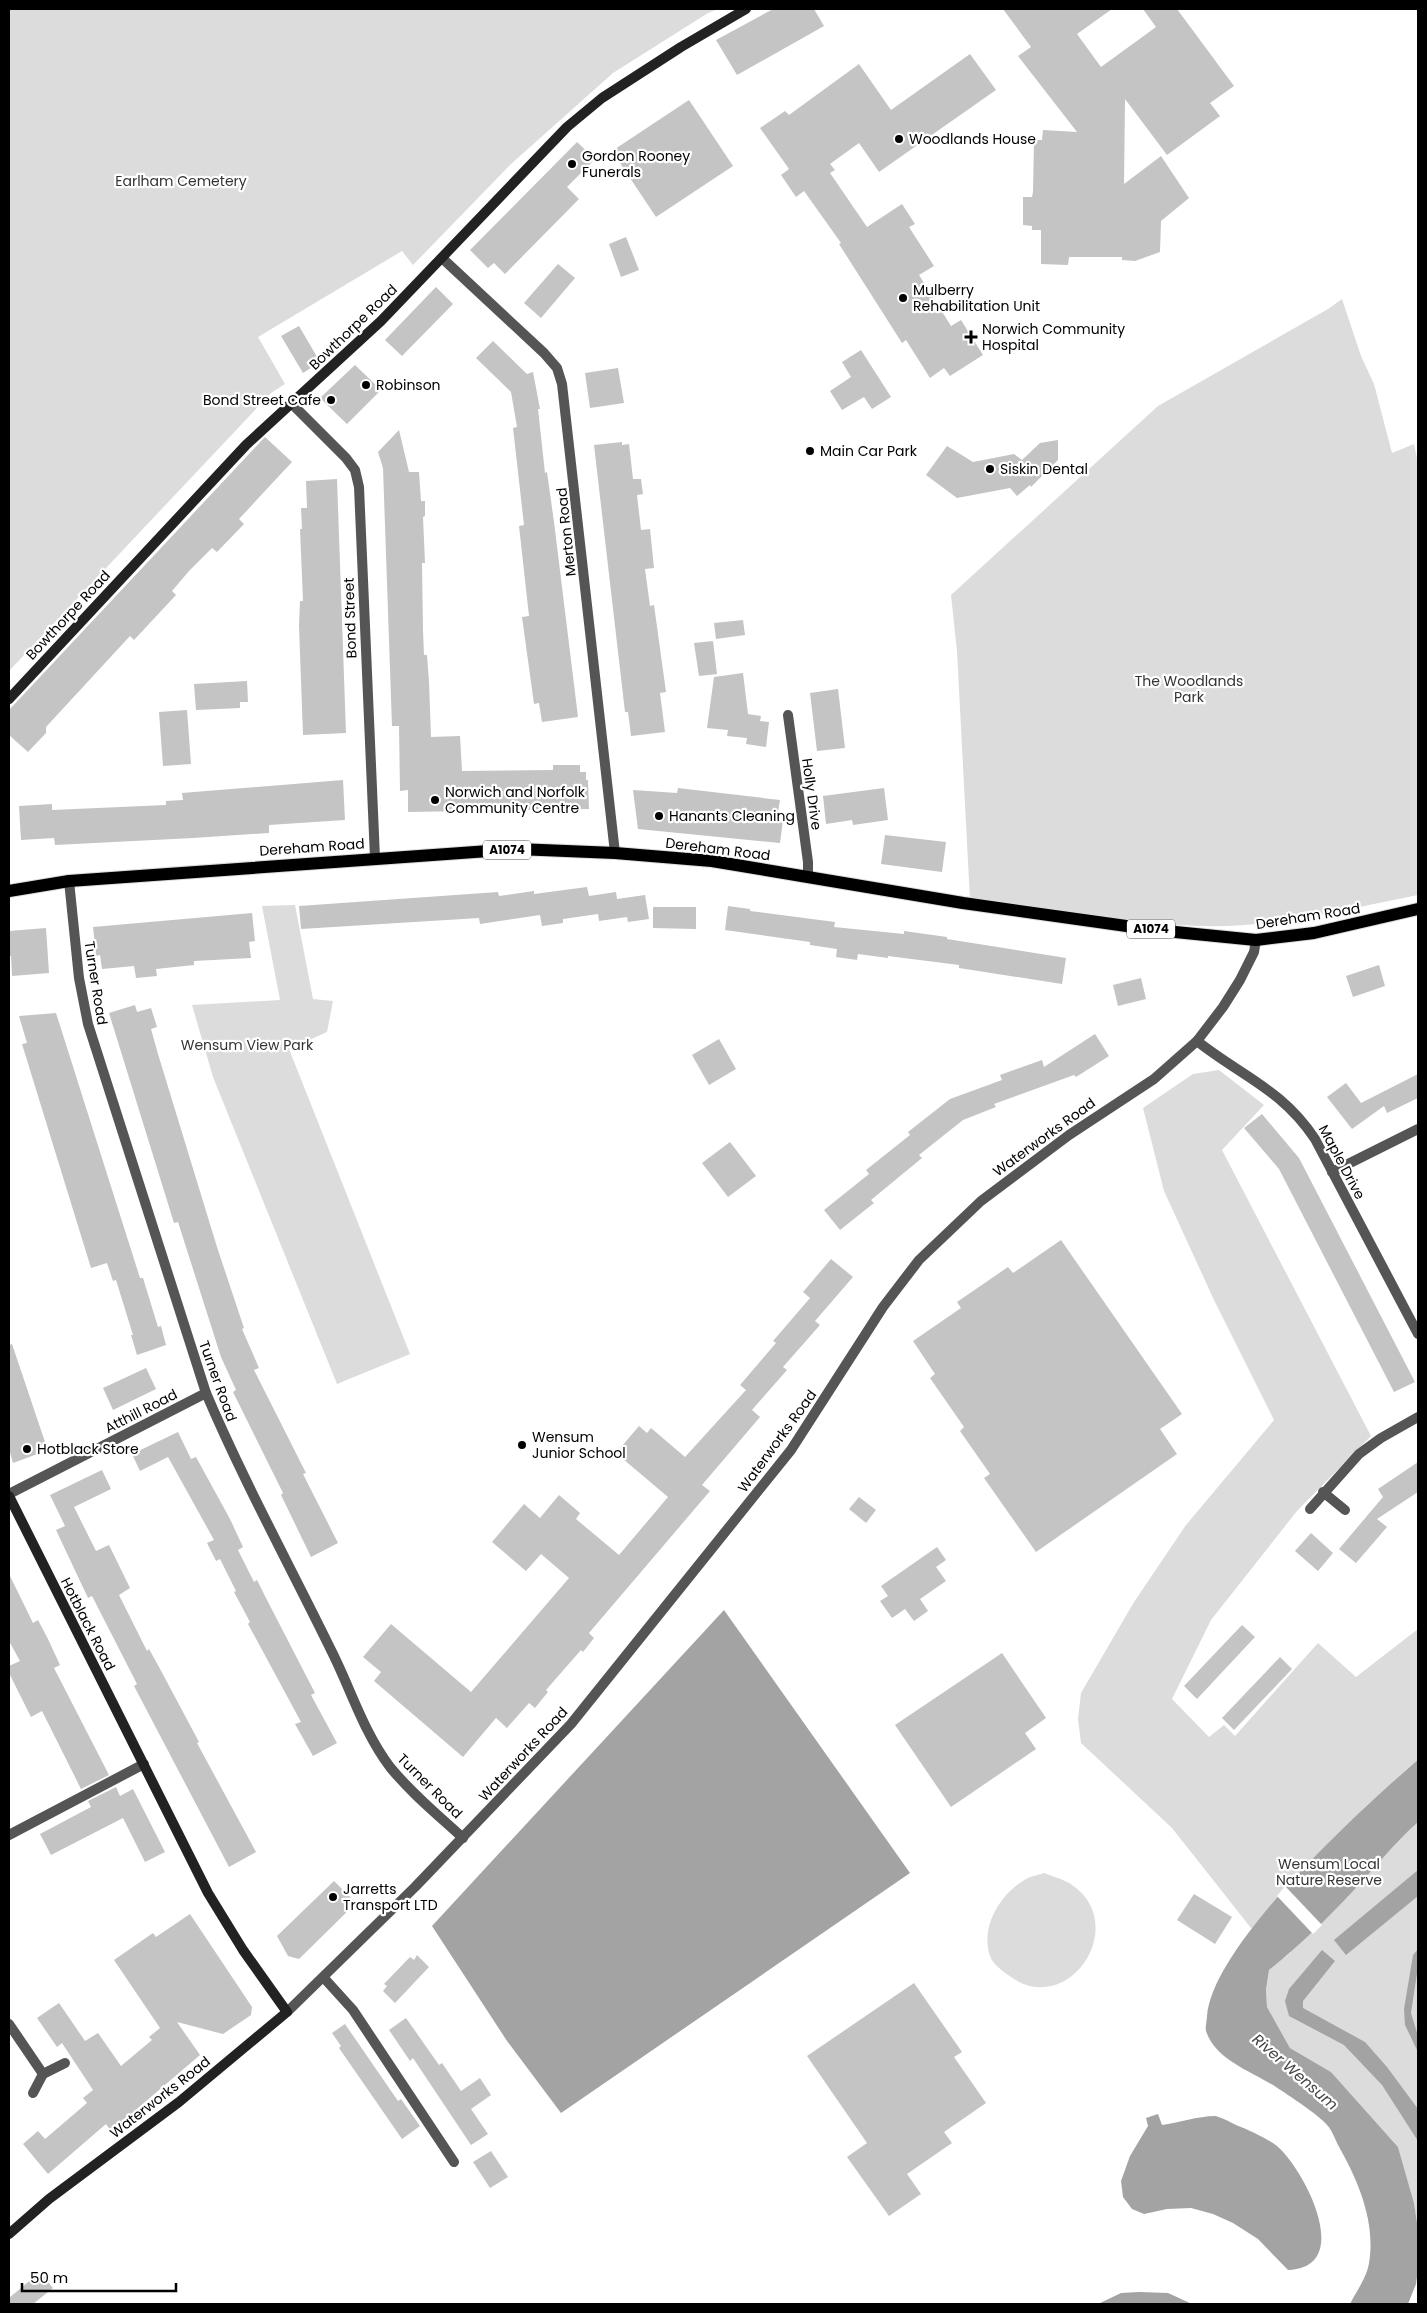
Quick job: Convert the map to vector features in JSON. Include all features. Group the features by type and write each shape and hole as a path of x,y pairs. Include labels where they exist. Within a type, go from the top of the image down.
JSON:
{"main road":[{"name":"Dereham Road","path":"9,891 69,881 517,849 615,853 704,860 963,903 1155,930 1256,940 1314,933 1418,909"}],"street":[{"name":"Bowthorpe Road","path":"9,699 246,445 381,322 567,127 602,98 681,47 746,9"},
{"name":"Merton Road","path":"442,258 544,352 557,368 562,384 615,853"},
{"name":"Bond Street","path":"290,404 346,458 355,470 360,487 375,858"},
{"name":"Holly Drive","path":"788,715 808,862 808,876"},
{"name":"Turner Road","path":"69,881 79,978 88,1024 206,1393 228,1444 333,1653 376,1746 389,1766 406,1785 463,1838"},
{"name":"Waterworks Road","path":"9,2234 49,2199 179,2102 287,2012 324,1978 463,1838 571,1724 791,1450 883,1307 919,1260 981,1201 1076,1129 1154,1078 1197,1041 1223,1007 1240,980 1254,952 1256,940"},
{"name":"Maple Drive","path":"1197,1041 1285,1102 1303,1120 1315,1139 1418,1334"},
{"path":"1332,1172 1418,1129"},
{"name":"Atthill Road","path":"9,1495 206,1393"},
{"path":"1310,1509 1323,1492 1359,1454 1381,1438 1418,1417"},
{"path":"1323,1492 1345,1510"},
{"name":"Hotblack Road","path":"9,1495 217,1910 287,2012"},
{"path":"9,1835 144,1764"},
{"path":"324,1978 353,2010 454,2162"},
{"path":"9,2024 43,2074"},
{"path":"34,2093 43,2074 64,2063"}],"green space":[{"name":"Earlham Cemetery","path":"9,9 718,9 708,13 613,73 511,164 413,265 402,251 258,337 285,384 271,393 9,671"},
{"name":"The Woodlands Park","path":"1342,299 1361,356 1374,384 1392,453 1414,444 1418,463 1418,895 1283,921 1228,926 1142,922 970,900 957,651 951,595 1158,406 1328,309"},
{"name":"Wensum View Park","path":"295,905 313,999 333,1001 327,1032 289,1049 410,1354 337,1384 213,1077 192,1005 280,1000 262,906"},
{"name":"Wensum Local Nature Reserve","path":"1219,1070 1264,1105 1222,1150 1371,1436 1297,1511 1211,1620 1172,1699 1209,1737 1224,1725 1235,1736 1318,1643 1356,1677 1418,1629 1418,2229 1414,2203 1398,2147 1331,2072 1290,2048 1267,2007 1266,1990 1269,1970 1291,1952 1251,1928 1172,1828 1081,1743 1078,1719 1081,1693 1134,1602 1186,1525 1274,1420 1214,1300 1164,1191 1143,1108 1193,1074"},
{"path":"1044,1873 1069,1883 1087,1900 1095,1920 1094,1941 1086,1960 1072,1976 1054,1985 1033,1987 1011,1977 994,1962 990,1956 988,1933 990,1922 995,1912 1008,1893 1026,1879"}],"water":[{"path":"724,1610 910,1873 561,2113 507,2041 432,1926"},
{"name":"River Wensum","path":"1418,1760 1418,1822 1323,1922 1269,1970 1266,1990 1267,2007 1290,2048 1331,2072 1398,2147 1414,2203 1418,2229 1418,2270 1416,2284 1408,2304 1350,2304 1366,2274 1370,2248 1368,2217 1352,2172 1330,2129 1323,2121 1276,2087 1226,2058 1218,2050 1206,2031 1207,2016 1216,1986 1235,1952 1262,1916 1329,1843"},
{"path":"1418,1870 1418,1896 1346,1955 1334,1940"},
{"path":"1418,1949 1418,1967 1411,2013 1418,2036 1418,2052 1405,2025 1404,2009 1413,1955"},
{"path":"1322,1950 1335,1961 1303,2001 1303,2008 1365,2042 1387,2067 1418,2109 1418,2141 1382,2085 1344,2045 1289,2016 1285,2001 1289,1989"},
{"path":"1158,2114 1162,2125 1202,2117 1215,2116 1223,2118 1277,2146 1300,2175 1318,2216 1321,2236 1318,2253 1308,2265 1288,2270 1258,2239 1233,2223 1213,2214 1191,2208 1167,2209 1144,2214 1132,2209 1123,2197 1121,2181 1130,2156 1148,2126 1146,2118"},
{"path":"1121,2293 1168,2293 1192,2304 1098,2304"}],"pier":[{"path":"1285,1886 1322,1925 1313,1934 1277,1896"}],"building":[{"path":"773,9 814,9 824,26 737,75 716,40"},
{"path":"1003,9 1112,9 1077,34 1101,67 1156,27 1143,9 1177,9 1234,86 1210,103 1220,116 1167,155 1125,99 1124,184 1161,156 1189,198 1161,221 1160,252 1135,261 1122,260 1122,257 1069,257 1068,265 1041,264 1041,230 1032,230 1032,226 1023,225 1023,197 1032,197 1033,192 1034,140 1042,140 1043,130 1077,132 1018,56 1031,47"},
{"path":"970,54 996,90 879,172 859,143 830,164 835,170 830,173 867,227 902,204 915,224 909,227 934,266 919,275 951,326 961,320 983,355 950,376 944,368 930,378 906,340 902,343 839,244 841,243 804,191 796,197 781,175 789,169 760,128 785,111 789,115 859,64 891,110"},
{"path":"689,100 733,166 656,217 612,151"},
{"path":"577,142 595,159 567,187 579,199 505,274 494,263 488,268 470,250"},
{"path":"626,237 639,270 621,277 609,244"},
{"path":"558,264 575,278 541,318 524,303"},
{"path":"436,287 453,304 402,356 385,340"},
{"path":"299,326 320,362 303,373 281,336"},
{"path":"493,341 527,374 533,372 540,409 538,409 545,473 547,472 554,522 578,717 542,722 539,703 534,704 522,617 529,616 519,526 524,525 513,428 517,427 511,392 476,358"},
{"path":"861,350 891,397 872,409 864,397 842,410 830,391 851,377 842,362"},
{"path":"355,365 381,390 347,424 320,398"},
{"path":"618,368 624,403 590,408 585,373"},
{"path":"399,430 409,472 419,472 421,501 425,501 425,516 423,517 425,563 422,563 423,630 424,655 427,655 431,737 460,736 462,771 553,770 553,765 580,765 580,772 586,772 586,780 588,780 589,809 408,812 408,790 400,791 399,726 392,726 383,468 378,452"},
{"path":"265,437 292,462 239,519 244,524 217,552 212,548 189,571 172,591 176,595 134,640 130,636 46,727 46,733 28,752 9,735 9,710"},
{"name":"Siskin Dental","path":"1058,440 1058,460 1031,487 1030,485 1017,496 1010,488 957,498 926,475 947,446 973,462 1014,454 1022,460 1040,443"},
{"path":"622,442 622,445 629,444 633,479 641,479 643,494 637,495 641,530 650,529 654,568 645,569 650,606 654,605 666,692 660,693 665,732 631,736 628,712 625,712 594,445"},
{"path":"337,479 346,733 303,735 299,626 300,601 303,601 301,508 307,508 306,481"},
{"path":"743,620 745,635 716,639 714,623"},
{"path":"713,641 717,674 699,676 694,643"},
{"path":"743,673 748,714 761,716 760,721 769,722 766,747 746,744 747,738 727,736 728,730 707,728 714,677"},
{"path":"247,681 248,702 240,702 240,708 196,710 194,684"},
{"path":"838,689 845,748 817,751 810,693"},
{"path":"187,710 191,764 163,766 159,712"},
{"path":"343,780 345,820 269,825 269,833 193,838 55,845 54,838 21,840 19,806 52,804 52,810 166,805 166,801 183,800 182,793"},
{"path":"678,788 780,800 778,812 784,813 780,843 638,829 633,790 677,793"},
{"path":"884,788 888,820 853,825 852,820 826,824 823,796"},
{"path":"885,835 946,842 942,872 881,864"},
{"path":"587,887 589,896 616,892 617,899 645,895 649,919 628,922 627,917 599,921 598,914 563,919 563,923 542,926 540,915 480,924 479,918 301,929 299,906 498,892 499,896 534,891 534,894"},
{"path":"728,906 750,909 750,911 835,922 834,927 904,934 904,931 1066,958 1062,984 959,968 959,965 888,956 888,958 858,954 857,960 836,957 837,949 810,945 810,942 725,930"},
{"path":"653,907 696,907 696,929 653,928"},
{"path":"252,913 255,941 249,942 251,958 194,961 194,965 156,969 157,976 136,978 134,966 102,969 100,955 96,956 93,927"},
{"path":"46,928 49,973 12,976 11,956 9,956 9,931"},
{"path":"1379,965 1385,986 1353,997 1346,976"},
{"path":"1141,978 1146,999 1118,1006 1113,985"},
{"path":"135,1005 137,1012 151,1008 157,1027 151,1029 158,1054 217,1247 244,1328 242,1329 259,1368 254,1370 306,1473 303,1474 338,1543 311,1557 281,1495 283,1493 233,1392 236,1390 221,1357 178,1222 174,1223 109,1013"},
{"path":"56,1013 140,1278 143,1278 158,1327 161,1326 166,1345 137,1355 131,1335 133,1335 116,1280 113,1281 107,1263 91,1268 22,1044 27,1043 19,1016"},
{"path":"1095,1034 1109,1056 1076,1077 1074,1075 994,1104 996,1107 963,1120 919,1155 922,1158 871,1200 874,1203 840,1230 824,1210 869,1174 866,1170 910,1135 908,1132 950,1099 1002,1080 1000,1075 1042,1060 1044,1067"},
{"path":"719,1039 736,1069 709,1085 692,1055"},
{"path":"1418,1074 1418,1098 1387,1113 1384,1106 1352,1129 1327,1097 1346,1083 1361,1103"},
{"path":"1262,1114 1299,1158 1415,1382 1394,1392 1279,1169 1244,1128"},
{"path":"730,1142 756,1176 728,1197 702,1163"},
{"path":"1061,1240 1182,1414 1160,1429 1177,1454 1036,1552 984,1478 990,1474 960,1431 964,1427 930,1378 935,1374 913,1341 961,1308 957,1302 1008,1267 1013,1273"},
{"path":"831,1259 853,1277 815,1321 820,1325 783,1367 787,1370 752,1410 760,1417 702,1485 710,1491 589,1633 594,1638 546,1690 548,1692 535,1708 529,1703 507,1728 496,1718 463,1757 374,1681 381,1672 363,1657 391,1624 471,1692 569,1578 541,1554 526,1571 492,1542 524,1504 540,1518 559,1495 580,1513 576,1519 619,1555 668,1497 616,1453 639,1426 647,1433 651,1428 685,1457 746,1390 740,1385 776,1343 773,1341 810,1298 803,1292"},
{"path":"12,1344 47,1448 39,1451 40,1453 13,1463 9,1449 9,1345"},
{"path":"146,1368 156,1389 113,1410 103,1388"},
{"path":"178,1432 191,1459 196,1457 230,1519 243,1547 238,1550 254,1582 257,1580 315,1693 311,1695 337,1743 313,1756 295,1724 301,1722 248,1624 250,1622 234,1592 236,1591 220,1559 216,1561 207,1543 214,1540 168,1457 140,1471 132,1454"},
{"path":"1418,1462 1418,1492 1377,1519 1387,1527 1356,1563 1339,1549 1383,1497 1378,1489"},
{"path":"102,1470 111,1489 74,1507 96,1551 109,1545 130,1588 119,1595 147,1651 149,1649 159,1667 199,1742 197,1743 256,1852 229,1867 134,1686 137,1684 92,1596 88,1598 56,1530 65,1526 50,1495"},
{"path":"859,1497 876,1510 866,1523 849,1509"},
{"path":"1311,1533 1333,1553 1318,1571 1295,1551"},
{"path":"937,1547 946,1560 936,1567 946,1581 920,1599 928,1611 914,1621 905,1609 892,1618 880,1601 888,1596 881,1586"},
{"path":"9,1574 33,1623 38,1620 48,1639 60,1665 54,1668 109,1775 81,1789 42,1711 31,1717 9,1673 9,1666 20,1661 9,1641"},
{"path":"1242,1625 1255,1637 1197,1699 1184,1686"},
{"path":"1002,1653 1046,1718 1025,1733 1036,1749 951,1807 895,1725"},
{"path":"1280,1657 1292,1669 1234,1730 1222,1718"},
{"path":"116,1787 120,1796 133,1789 165,1852 145,1862 123,1818 51,1855 40,1834 91,1807 88,1801"},
{"name":"Jarretts Transport LTD","path":"334,1881 356,1903 299,1959 288,1956 277,1936"},
{"path":"1194,1894 1232,1917 1215,1944 1177,1920"},
{"path":"190,1914 252,2007 251,2015 223,2034 177,2022 200,2055 111,2131 106,2124 48,2174 23,2144 38,2131 45,2139 87,2103 83,2098 93,2090 62,2043 57,2047 37,2018 59,2003 85,2041 98,2033 121,2066 152,2040 149,2037 160,2028 114,1960 153,1933 156,1937"},
{"path":"417,1955 429,1967 395,2003 383,1991 387,1986 384,1984 410,1957 414,1960"},
{"path":"914,1983 962,2052 954,2057 986,2103 944,2132 952,2143 907,2174 921,2194 889,2216 847,2157 867,2143 807,2056"},
{"path":"406,2018 439,2065 442,2063 461,2091 480,2078 491,2095 471,2109 488,2134 471,2145 413,2058 410,2061 389,2030"},
{"path":"345,2024 398,2101 401,2099 420,2126 402,2139 339,2048 341,2046 332,2033"},
{"path":"491,2151 508,2177 490,2188 473,2162"},
{"path":"40,2272 53,2288 33,2304 9,2304 9,2298"}],"place":[{"name":"Woodlands House","path":"899,139"},
{"name":"Gordon Rooney Funerals","path":"572,164"},
{"name":"Mulberry Rehabilitation Unit","path":"903,298"},
{"name":"Norwich Community Hospital","path":"971,337"},
{"name":"Robinson","path":"366,385"},
{"name":"Bond Street Cafe","path":"331,400"},
{"name":"Main Car Park","path":"810,451"},
{"name":"Siskin Dental","path":"990,469"},
{"name":"Norwich and Norfolk Community Centre","path":"435,800"},
{"name":"Hanants Cleaning","path":"659,816"},
{"name":"Wensum Junior School","path":"522,1445"},
{"name":"Hotblack Store","path":"27,1449"},
{"name":"Jarretts Transport LTD","path":"333,1897"}]}
